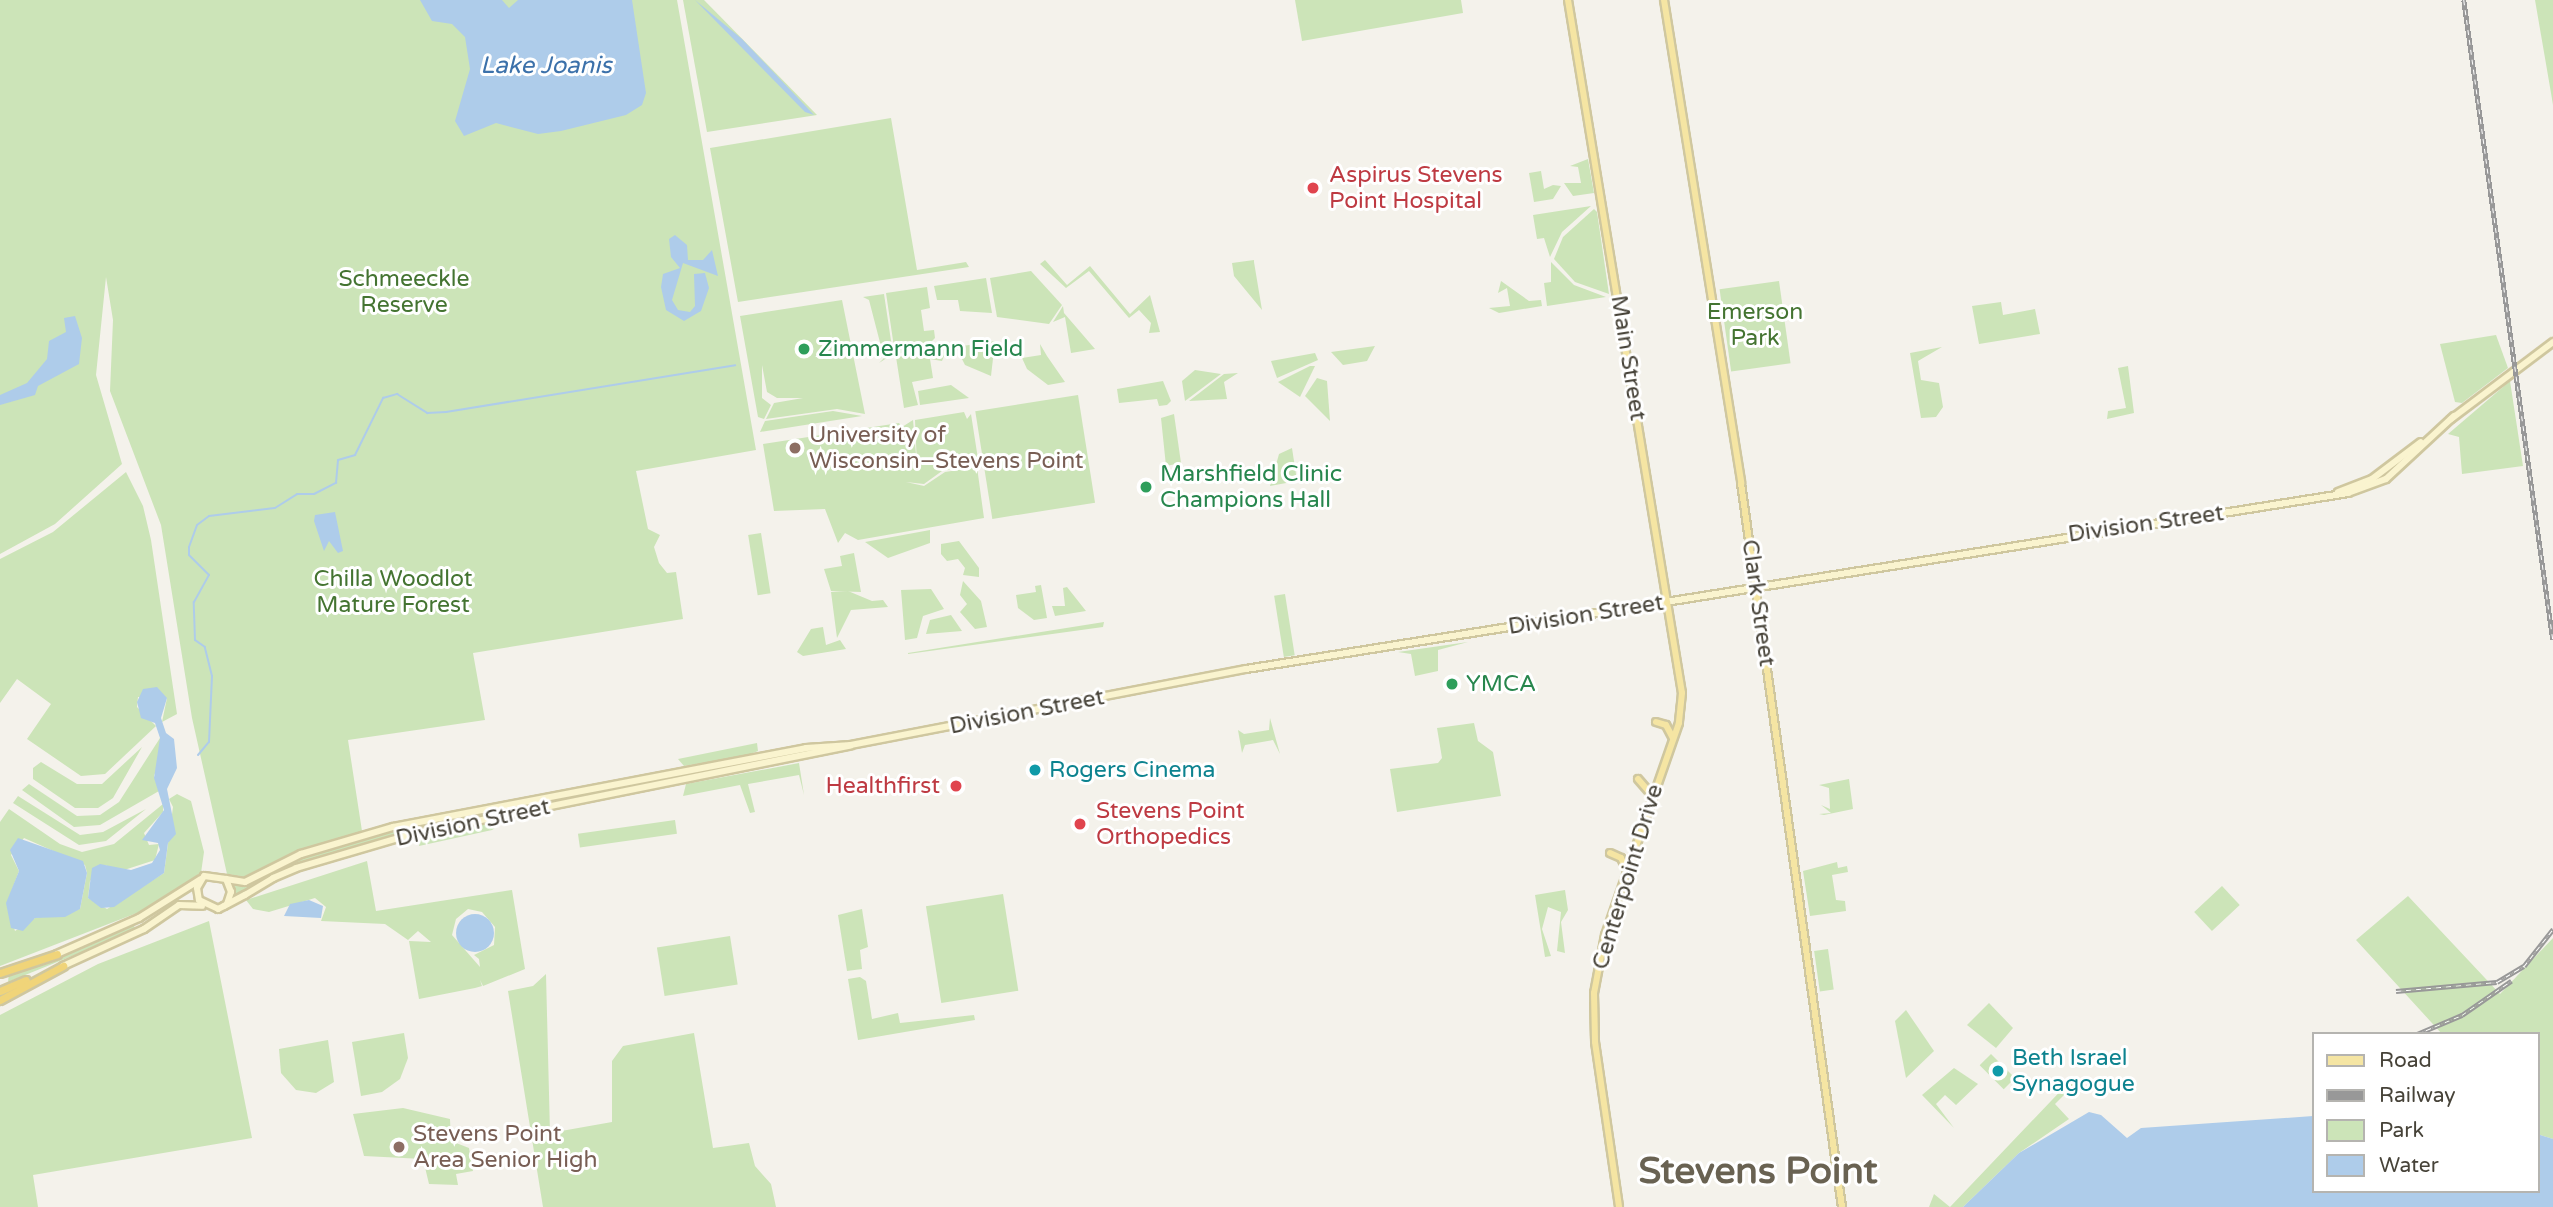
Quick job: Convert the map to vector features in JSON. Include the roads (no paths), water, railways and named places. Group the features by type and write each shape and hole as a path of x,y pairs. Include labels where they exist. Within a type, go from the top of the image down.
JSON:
{"highway":[{"path":"0,973 57,954"},
{"path":"0,991 62,966"},
{"path":"0,1000 62,966"}],"main road":[{"name":"Main Street","path":"1568,0 1681,688 1680,718"},
{"name":"Clark Street","path":"1664,0 1756,587 1842,1207"},
{"name":"Division Street","path":"226,879 245,882 301,854 393,827 806,748 851,745 1247,669 2323,498 2372,479 2553,342"},
{"name":"Centerpoint Drive","path":"1619,1207 1593,1013 1601,952 1680,718"},
{"path":"1656,722 1668,726 1673,740"},
{"name":"Division Street","path":"227,904 296,868 412,834 835,752 851,745"},
{"path":"1638,779 1650,788 1651,800"},
{"path":"1610,853 1621,858 1627,872"},
{"path":"57,954 139,918 202,879 215,874 226,879 231,892 227,904 179,905 144,929 62,966"},
{"path":"202,879 197,892 202,906"}],"water":[{"name":"Lake Joanis","path":"420,0 502,0 509,8 518,0 632,0 646,93 642,105 626,115 561,131 538,134 496,123 464,136 455,121 470,69 465,37 452,24 432,21"},
{"path":"695,0 742,39 814,115 805,112"},
{"path":"675,235 687,245 688,260 703,260 712,250 718,276 683,263 672,300 678,310 690,312 695,306 694,274 705,273 709,288 701,311 684,321 666,310 661,287 663,274 680,268 671,257 669,239"},
{"path":"75,316 82,338 79,364 38,386 35,395 0,405 0,395 27,383 47,359 49,341 66,332 64,318"},
{"path":"335,512 343,551 338,553 329,541 324,551 314,521 315,515"},
{"path":"157,687 167,698 161,718 166,733 174,739 177,768 167,789 176,834 168,843 164,873 114,907 101,908 88,898 92,868 100,864 131,870 152,863 160,850 158,843 142,840 164,810 154,778 160,738 155,723 141,718 137,702 143,689"},
{"path":"18,838 83,861 87,873 80,909 65,917 35,918 23,931 11,928 6,903 19,871 10,850"},
{"path":"309,900 323,906 321,918 284,916 290,904"},
{"path":"475,914 488,920 494,933 488,946 475,952 462,946 456,933 462,920"},
{"path":"2089,1112 2101,1115 2127,1138 2141,1128 2312,1116 2312,1193 2539,1193 2539,1135 2553,1139 2553,1207 1963,1207 2019,1153"}],"waterway":[{"path":"198,755 209,742 212,676 205,647 195,640 194,602 209,575 189,555 189,547 197,525 209,516 275,508 297,494 314,494 336,483 338,460 355,455 383,398 397,394 427,413 446,412 735,365"}],"railway":[{"path":"2464,0 2553,640"},
{"path":"2396,991 2497,982 2524,966 2553,929"},
{"path":"2422,1032 2462,1015 2511,981"}],"place":[{"name":"Aspirus Stevens Point Hospital","path":"1313,188"},
{"name":"Zimmermann Field","path":"804,349"},
{"name":"University of Wisconsin–Stevens Point","path":"795,448"},
{"name":"Marshfield Clinic Champions Hall","path":"1146,487"},
{"name":"YMCA","path":"1452,684"},
{"name":"Rogers Cinema","path":"1035,770"},
{"name":"Healthfirst","path":"956,786"},
{"name":"Stevens Point Orthopedics","path":"1080,824"},
{"name":"Beth Israel Synagogue","path":"1998,1071"},
{"name":"Stevens Point Area Senior High","path":"399,1147"}],"district":[{"name":"Stevens Point","path":"1758,1172"}],"park label":[{"name":"Schmeeckle Reserve","path":"404,292"},
{"name":"Emerson Park","path":"1755,325"},
{"name":"Chilla Woodlot Mature Forest","path":"393,592"}]}
